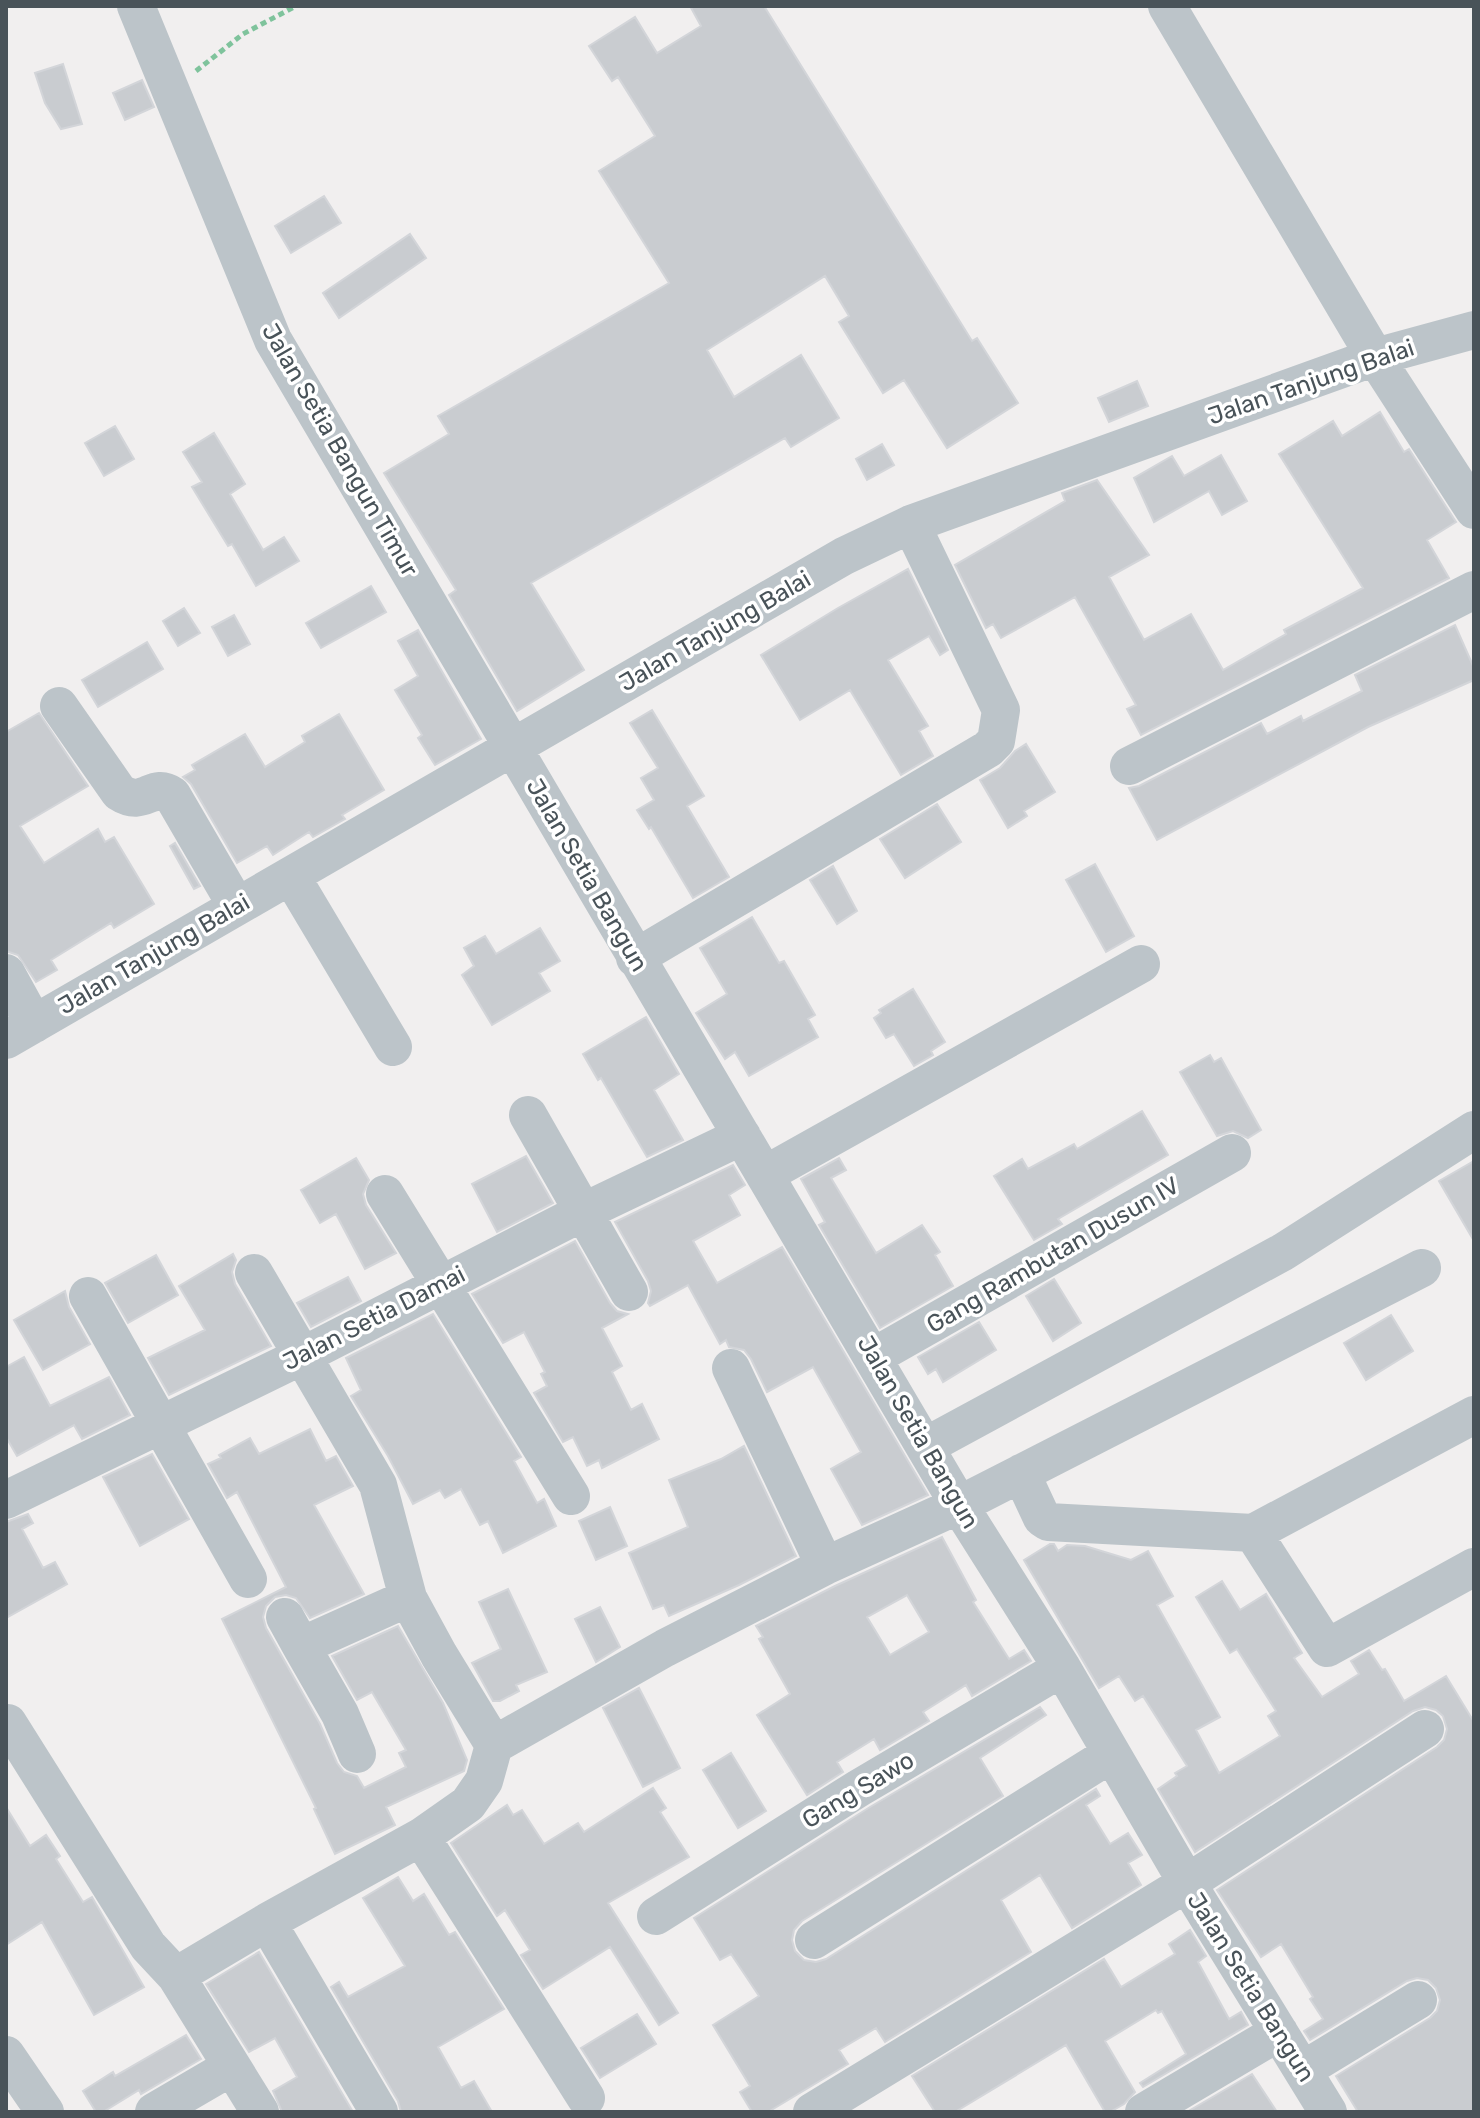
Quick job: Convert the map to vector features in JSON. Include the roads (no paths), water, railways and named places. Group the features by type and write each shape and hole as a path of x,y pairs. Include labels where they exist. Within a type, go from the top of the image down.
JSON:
{"street":[{"name":"Jalan Setia Bangun Timur","path":"136,6 273,340 513,749"},
{"path":"1167,6 1375,357 1474,510"},
{"name":"Jalan Tanjung Balai","path":"20,1032 844,556 911,524 1375,357 1474,330"},
{"path":"635,958 988,749 996,741 1001,710 911,524"},
{"path":"1129,766 1474,590"},
{"path":"59,706 119,792 130,799 140,799 165,790 172,795 236,905"},
{"name":"Jalan Setia Bangun","path":"513,749 959,1505 1062,1668 1187,1883 1328,2112"},
{"path":"291,876 393,1047"},
{"path":"766,1174 1141,964"},
{"path":"6,973 20,1032"},
{"path":"528,1115 629,1292"},
{"path":"926,1446 1283,1252 1474,1130"},
{"name":"Jalan Setia Damai","path":"11,1485 161,1423 302,1356 583,1212 742,1136"},
{"name":"Gang Rambutan Dusun IV","path":"873,1357 1232,1153"},
{"path":"385,1194 571,1496"},
{"path":"176,1976 421,1837 468,1804 484,1781 494,1745 665,1648 825,1566 959,1505 1422,1268"},
{"path":"254,1273 378,1485 408,1598 494,1745"},
{"path":"88,1296 248,1579"},
{"path":"731,1368 825,1566"},
{"path":"1021,1473 1042,1518 1048,1522 1253,1533 1474,1415"},
{"path":"1253,1533 1327,1648 1474,1567"},
{"path":"357,1754 340,1714 293,1632 408,1598"},
{"name":"Gang Sawo","path":"656,1916 859,1788 1062,1668"},
{"path":"8,1723 148,1946 176,1976 260,2112"},
{"path":"812,2112 1187,1883 1425,1729"},
{"path":"814,1940 1111,1754"},
{"path":"421,1837 586,2098"},
{"path":"267,1922 379,2112"},
{"path":"1303,2070 1418,2000"},
{"path":"1144,2112 1279,2032"},
{"path":"6,2055 45,2112"},
{"path":"154,2112 231,2067"}]}
